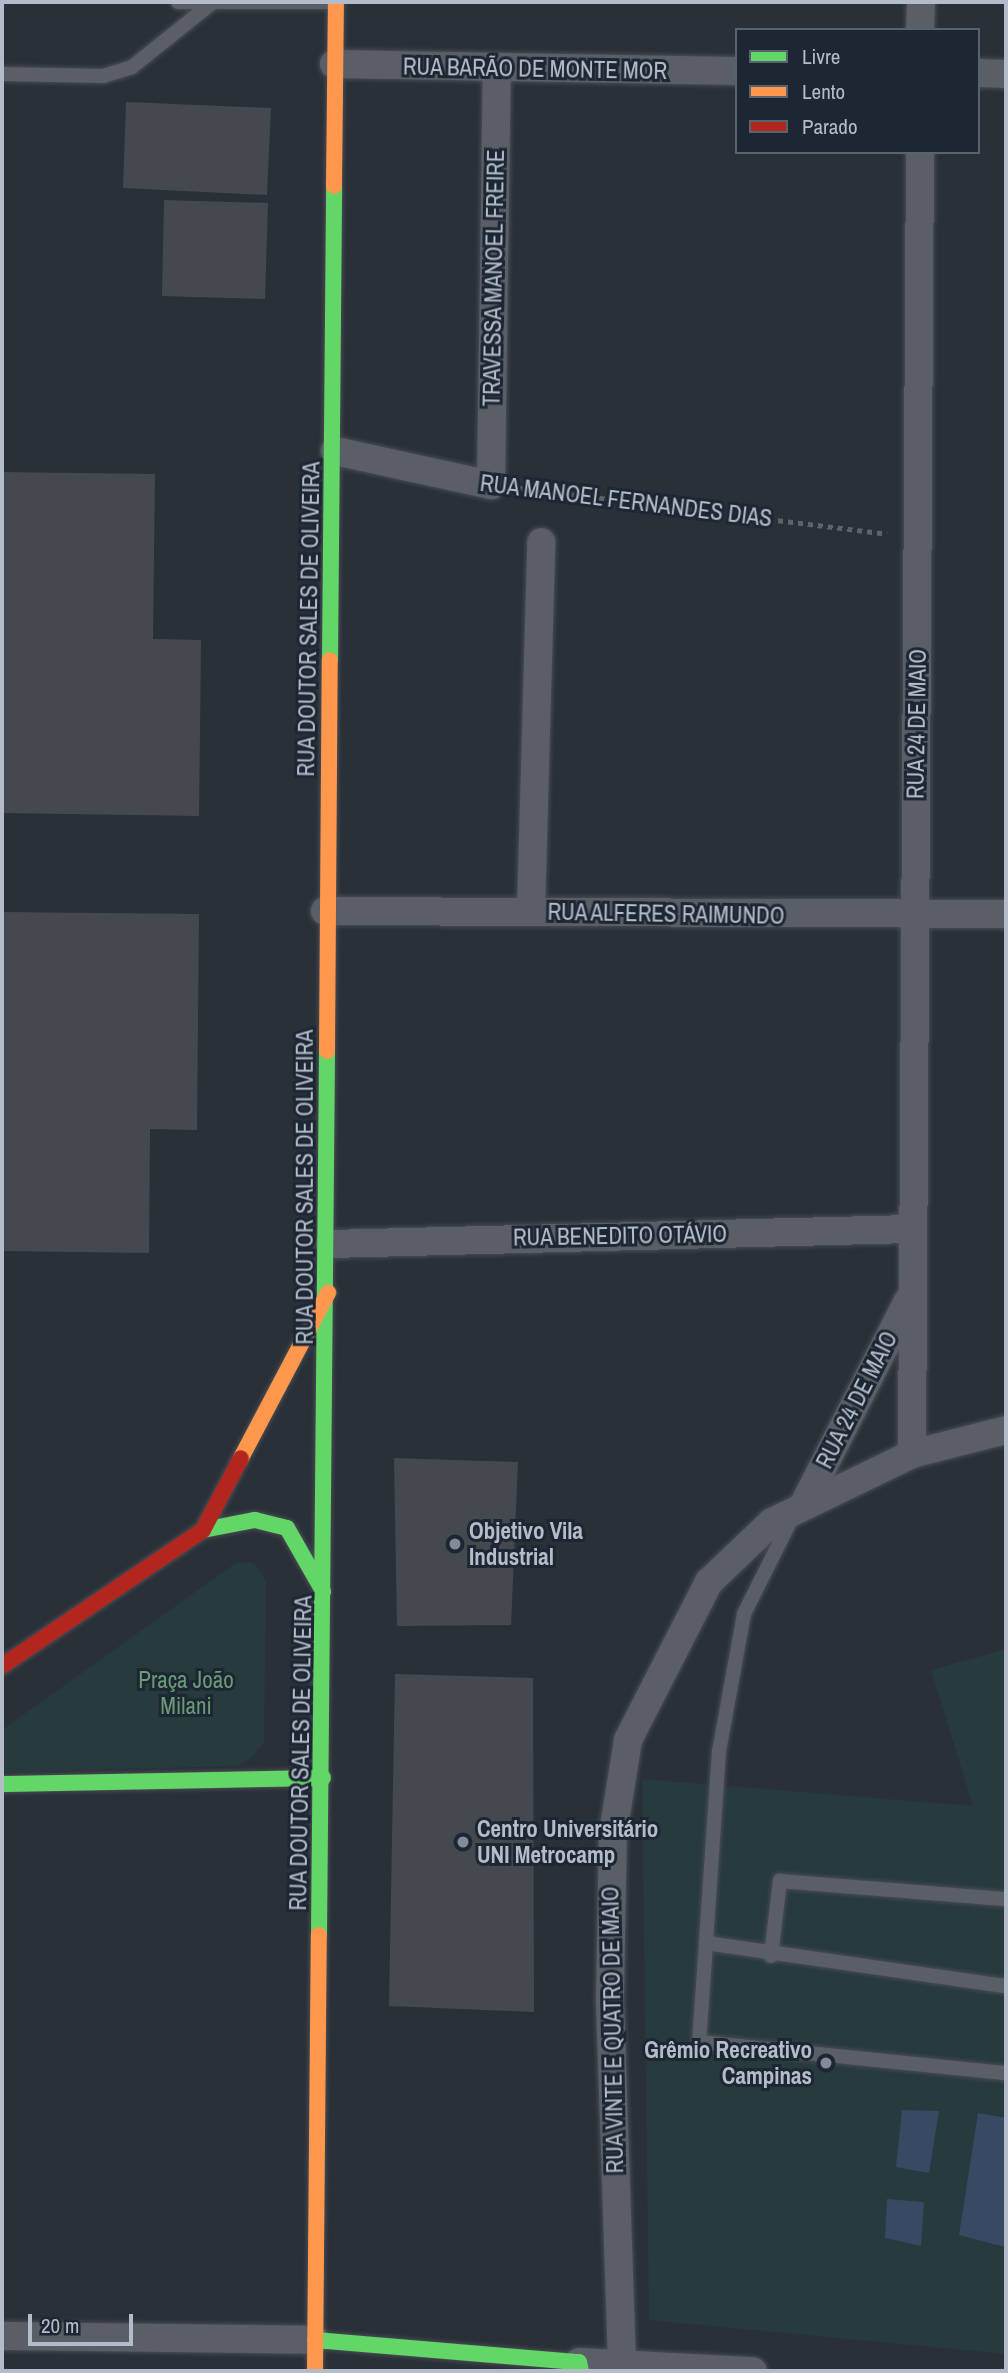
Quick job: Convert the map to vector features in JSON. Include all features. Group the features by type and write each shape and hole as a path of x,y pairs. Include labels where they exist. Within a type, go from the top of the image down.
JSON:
{"main road":[{"name":"RUA DOUTOR SALES DE OLIVEIRA","path":"315,2371 330,1244 325,911 335,451 336,2"},
{"path":"203,1530 329,1291"},
{"path":"2,1667 203,1530 255,1520 287,1528 326,1596"},
{"path":"2,1778 22,1783"},
{"path":"2,1784 323,1778"},
{"path":"315,2340 580,2367"}],"street":[{"path":"920,2 920,28"},
{"name":"RUA BARÃO DE MONTE MOR","path":"334,64 497,70 735,71"},
{"name":"TRAVESSA MANOEL FREIRE","path":"491,485 497,70"},
{"path":"980,73 1006,74"},
{"name":"RUA 24 DE MAIO","path":"912,1454 910,1229 919,538 920,154"},
{"name":"RUA MANOEL FERNANDES DIAS","path":"335,451 491,485"},
{"path":"531,911 541,542"},
{"name":"RUA ALFERES RAIMUNDO","path":"325,911 531,911 914,918 1006,914"},
{"name":"RUA BENEDITO OTÁVIO","path":"330,1244 910,1229"},
{"name":"RUA 24 DE MAIO","path":"800,1507 911,1295"},
{"name":"RUA VINTE E QUATRO DE MAIO","path":"622,2364 610,1997 612,1833 628,1740 709,1582 772,1522 912,1454 1006,1430"},
{"path":"2,2336 315,2340"},
{"path":"580,2367 622,2364 753,2371"}],"lane":[{"path":"178,2 336,2"},
{"path":"2,74 103,76 132,67 212,3"},
{"path":"800,1507 744,1614 719,1751 699,2042 1006,2073"},
{"path":"771,1956 780,1881 1006,1899"},
{"path":"706,1943 771,1956 1006,1986"}],"path":[{"name":"RUA MANOEL FERNANDES DIAS","path":"491,485 919,538"}],"green space":[{"name":"Praça João Milani","path":"237,1562 254,1563 266,1580 264,1742 253,1756 238,1766 2,1772 2,1730"},
{"name":"Grêmio Recreativo Campinas","path":"1006,1649 1006,2354 649,2320 642,1779 973,1806 931,1670"}],"water":[{"path":"902,2110 939,2111 929,2173 896,2167"},
{"path":"978,2113 1006,2118 1005,2247 959,2235"},
{"path":"887,2199 924,2202 921,2246 885,2238"}],"building":[{"path":"126,102 271,108 267,195 123,188"},
{"path":"164,200 268,203 265,299 162,296"},
{"path":"2,472 155,474 153,639 201,640 199,816 2,813"},
{"path":"2,912 199,914 197,1130 150,1129 149,1253 2,1251"},
{"name":"Objetivo Vila Industrial","path":"394,1458 518,1462 511,1625 397,1626"},
{"name":"Centro Universitário UNI Metrocamp","path":"395,1674 533,1678 534,2012 389,2006"}],"traffic: fast":[{"path":"330,660 334,186"},
{"path":"319,1935 327,1051"},
{"path":"203,1530 255,1520 287,1528 323,1591"},
{"path":"2,1784 323,1778"},
{"path":"315,2340 579,2362 581,2371"}],"traffic: slow":[{"path":"334,186 336,2"},
{"path":"327,1051 330,660"},
{"path":"241,1458 328,1293"},
{"path":"315,2371 319,1935"}],"traffic: jam":[{"path":"2,1666 203,1530 241,1458"}],"place":[{"name":"Objetivo Vila Industrial","path":"455,1544"},
{"name":"Centro Universitário UNI Metrocamp","path":"463,1842"},
{"name":"Grêmio Recreativo Campinas","path":"826,2063"}]}
